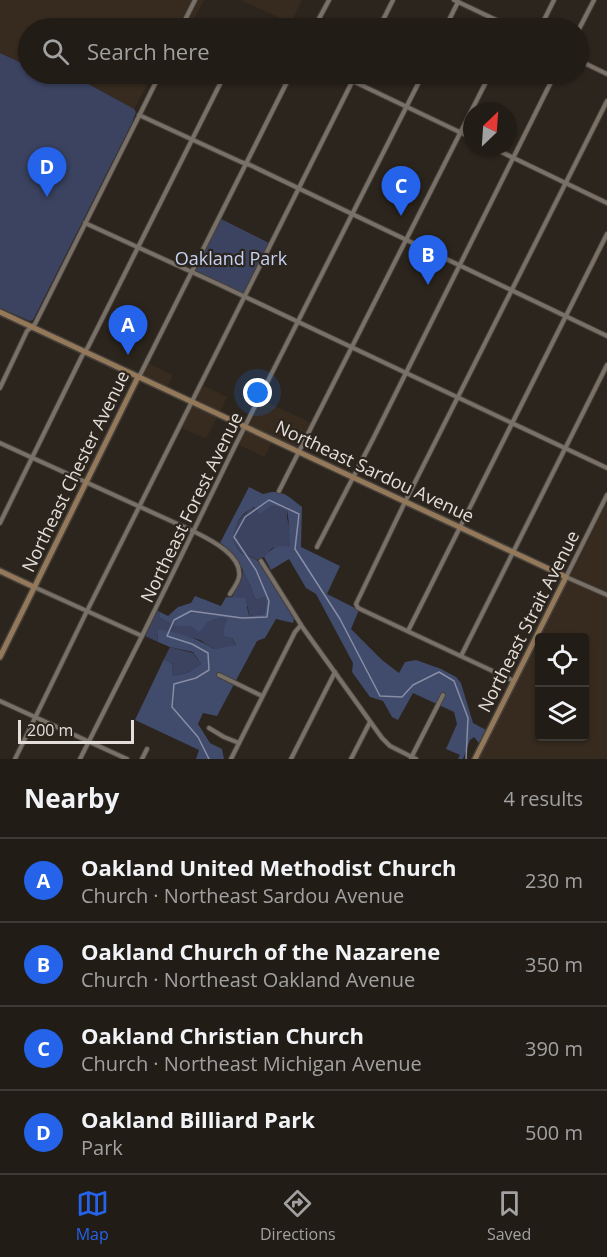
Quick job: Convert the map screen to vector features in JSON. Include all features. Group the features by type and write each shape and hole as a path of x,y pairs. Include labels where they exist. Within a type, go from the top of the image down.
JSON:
{"main road":[{"name":"Northeast Sardou Avenue","path":"0,312 566,577"},
{"name":"Northeast Chester Avenue","path":"0,657 138,377"},
{"path":"0,571 34,587"},
{"name":"Northeast Strait Avenue","path":"475,759 566,577"}],"street":[{"path":"186,18 195,0"},
{"path":"319,18 329,0"},
{"path":"383,18 393,0"},
{"path":"545,18 554,0"},
{"path":"585,18 594,0"},
{"path":"449,18 457,1 492,18"},
{"path":"589,65 607,74"},
{"path":"0,388 27,331 41,312 155,84"},
{"path":"0,523 220,84"},
{"name":"Northeast Chester Avenue","path":"138,377 286,84"},
{"path":"15,759 351,84"},
{"path":"358,84 461,132"},
{"name":"Northeast Forest Avenue","path":"80,759 418,84"},
{"path":"279,490 485,84"},
{"path":"317,547 550,84"},
{"path":"514,681 358,608 356,605 405,502 607,101"},
{"path":"139,116 299,188 607,336"},
{"path":"509,156 607,203"},
{"path":"85,223 607,468"},
{"path":"408,631 607,234"},
{"path":"461,656 607,365"},
{"path":"0,443 194,531 224,549 238,566 240,573 230,594"},
{"name":"Northeast Strait Avenue","path":"566,577 607,495"},
{"path":"261,561 301,625 387,744 413,758 443,695"},
{"name":"Northeast Sardou Avenue","path":"566,577 607,595"},
{"path":"34,587 142,636"},
{"path":"231,759 295,632 301,625"},
{"path":"291,759 335,672"},
{"path":"219,675 262,696"},
{"path":"0,701 127,759"},
{"path":"351,759 370,722"},
{"path":"209,728 239,744"},
{"path":"142,759 147,749"}],"shaded area":[{"path":"0,0 204,0 194,18 18,18 18,61 0,53"},
{"path":"240,0 302,0 293,18 280,18"},
{"path":"88,84 148,84 134,109"},
{"path":"148,363 173,375 167,387 143,376"},
{"path":"202,385 227,397 220,412 196,400"},
{"path":"262,400 312,423 299,447 296,448 249,425"},
{"path":"192,406 217,417 206,439 180,427"},
{"path":"246,431 272,442 265,457 239,445"},
{"path":"249,487 263,494 275,492 284,494 302,507 301,547 340,566 327,594 359,610 351,629 382,660 399,673 405,662 416,660 441,669 456,677 461,683 473,723 486,730 479,743 474,737 470,740 463,759 458,759 460,755 446,749 457,724 454,712 413,693 398,720 392,717 383,701 370,697 352,672 353,663 316,594 306,588 289,559 271,570 264,557 275,548 289,547 287,506 271,506 260,514 254,507 239,519 235,528 236,547 241,553 259,562 294,619 293,623 276,619 265,638 257,641 217,716 203,713 198,724 210,743 222,749 224,759 196,759 199,750 135,720 164,659 172,664 173,676 187,673 201,664 193,652 158,642 157,629 187,636 214,649 236,645 232,638 224,636 224,628 228,619 219,618 206,623 199,632 191,626 175,626 160,618 160,612 168,616 178,607 191,603 195,596 221,606 226,597 245,598 249,616 264,614 265,597 256,600 238,561 220,543"},
{"path":"607,501 607,759 479,759 535,646 535,741 589,741 589,633 542,633"}],"green space":[{"path":"0,53 18,61 18,84 88,84 136,112 33,320 30,321 0,308"},
{"name":"Oakland Park","path":"219,218 271,244 244,297 192,272"},
{"path":"288,506 287,518 291,533 289,547 272,548 264,557 257,560 236,548 233,539 235,528 253,508"},
{"path":"243,569 256,600 265,597 264,614 249,616 248,607 232,597 242,577"},
{"path":"157,610 160,612 160,618 175,626 203,629 205,623 219,618 228,619 236,646 214,649 200,640 157,629 158,642 145,636"},
{"path":"170,647 193,653 201,664 187,673 173,676 172,664 164,659"}],"waterway":[{"path":"209,759 198,737 172,707 174,684 196,678 209,670 208,653 192,644 167,636 174,620 191,611 242,618 267,617 269,601 256,570 234,537 245,517 269,500 299,514 295,549 340,619 380,696 402,697 413,685 439,672 454,681 468,718 466,759"}],"place":[{"name":"Oakland Billiard Park","path":"47,197"},
{"name":"Oakland Christian Church","path":"401,216"},
{"name":"Oakland Church of the Nazarene","path":"428,285"},
{"name":"Oakland United Methodist Church","path":"128,355"}]}
